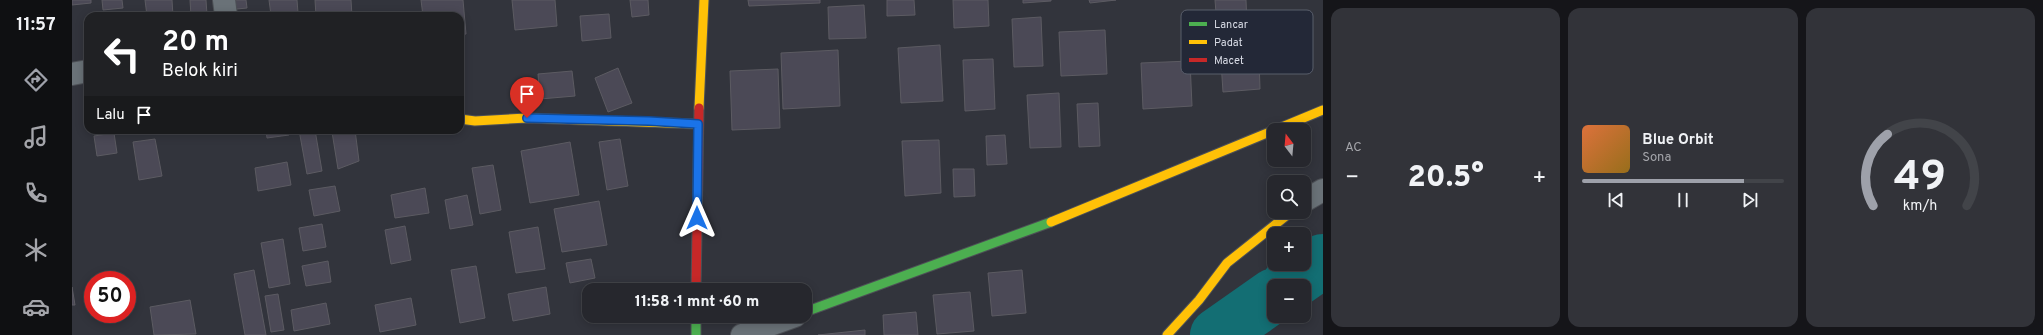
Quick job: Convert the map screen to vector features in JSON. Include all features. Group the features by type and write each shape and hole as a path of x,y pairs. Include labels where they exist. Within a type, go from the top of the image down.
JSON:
{"street":[{"path":"224,0 226,12"},
{"path":"696,283 698,124 704,0"},
{"path":"72,74 84,72"},
{"path":"812,309 1036,228 1323,110"},
{"path":"464,120 475,121 527,118 649,121 698,124"},
{"path":"1311,197 1323,190"},
{"path":"1167,335 1199,300 1227,263 1282,219"},
{"path":"696,323 696,335"},
{"path":"742,335 775,323"}],"building":[{"path":"72,0 91,0 91,3 72,5"},
{"path":"102,0 122,0 123,8 103,10"},
{"path":"145,0 172,0 173,12 146,12"},
{"path":"190,0 206,0 207,12 191,12"},
{"path":"227,0 246,0 247,8 227,10"},
{"path":"269,0 297,0 298,12 271,12"},
{"path":"315,0 351,0 352,12 316,12"},
{"path":"421,0 463,0 466,34 464,34 464,12 422,12"},
{"path":"512,0 555,0 557,26 515,30"},
{"path":"630,0 648,0 649,15 632,17"},
{"path":"748,0 820,0 820,3 749,6"},
{"path":"887,0 914,0 915,15 887,16"},
{"path":"953,0 988,0 989,26 954,28"},
{"path":"1023,0 1051,0 1051,1 1023,3"},
{"path":"1089,0 1116,0 1090,3"},
{"path":"1215,0 1246,0 1246,10 1216,10"},
{"path":"864,5 866,38 829,39 828,7"},
{"path":"609,14 611,38 582,41 580,16"},
{"path":"1041,17 1043,66 1014,67 1012,19"},
{"path":"1105,30 1107,74 1061,76 1059,32"},
{"path":"940,45 943,101 901,103 898,48"},
{"path":"838,50 840,106 783,109 781,53"},
{"path":"993,59 995,109 965,111 963,60"},
{"path":"1181,61 1181,74 1191,74 1192,106 1143,109 1141,63"},
{"path":"618,68 632,103 608,112 595,78"},
{"path":"778,69 780,128 732,130 730,71"},
{"path":"572,71 575,96 540,99 538,74"},
{"path":"1222,74 1259,74 1260,89 1223,92"},
{"path":"1059,93 1061,147 1030,148 1027,95"},
{"path":"1098,103 1100,146 1079,147 1077,104"},
{"path":"114,134 117,153 97,156 94,136"},
{"path":"266,134 289,135 267,138"},
{"path":"300,134 316,134 322,171 307,174"},
{"path":"332,134 356,134 359,161 338,169"},
{"path":"1005,135 1007,164 987,165 986,136"},
{"path":"155,139 162,176 139,180 133,142"},
{"path":"620,139 628,186 607,190 599,142"},
{"path":"939,140 941,193 905,196 902,141"},
{"path":"570,142 579,195 530,203 521,151"},
{"path":"287,162 291,185 258,191 255,168"},
{"path":"493,165 501,210 480,214 472,168"},
{"path":"953,169 974,169 975,196 954,197"},
{"path":"335,186 340,211 314,216 309,190"},
{"path":"425,188 429,213 395,218 391,195"},
{"path":"467,195 473,225 450,229 445,200"},
{"path":"599,201 607,245 562,252 554,209"},
{"path":"322,224 326,247 303,251 299,228"},
{"path":"405,226 411,260 391,264 385,230"},
{"path":"538,227 545,269 516,273 509,232"},
{"path":"283,239 290,284 269,288 261,243"},
{"path":"591,259 595,278 570,283 566,263"},
{"path":"328,261 331,282 306,286 302,266"},
{"path":"476,266 485,318 460,323 451,270"},
{"path":"254,270 266,335 245,335 234,274"},
{"path":"1022,270 1026,313 992,316 988,273"},
{"path":"72,287 75,305 72,305"},
{"path":"546,287 550,314 513,321 508,294"},
{"path":"970,292 974,331 937,334 933,295"},
{"path":"278,294 284,330 271,332 265,296"},
{"path":"411,298 416,325 380,332 375,305"},
{"path":"190,300 196,334 154,335 150,307"},
{"path":"326,303 330,324 294,331 291,310"},
{"path":"916,312 918,335 884,335 883,315"},
{"path":"865,330 865,335 818,335"}],"waterway":[{"path":"1297,279 1323,261"},
{"path":"1217,335 1267,300"}],"traffic: fast":[{"path":"812,309 1051,222"},
{"path":"696,323 696,335"}],"traffic: slow":[{"path":"699,108 704,0"},
{"path":"1051,222 1323,110"},
{"path":"464,120 475,121 527,118 698,124"},
{"path":"1167,335 1199,300 1227,263 1282,219"}],"traffic: jam":[{"path":"696,283 699,108"}],"route":[{"path":"527,118 649,121 698,124 697,218"}]}
